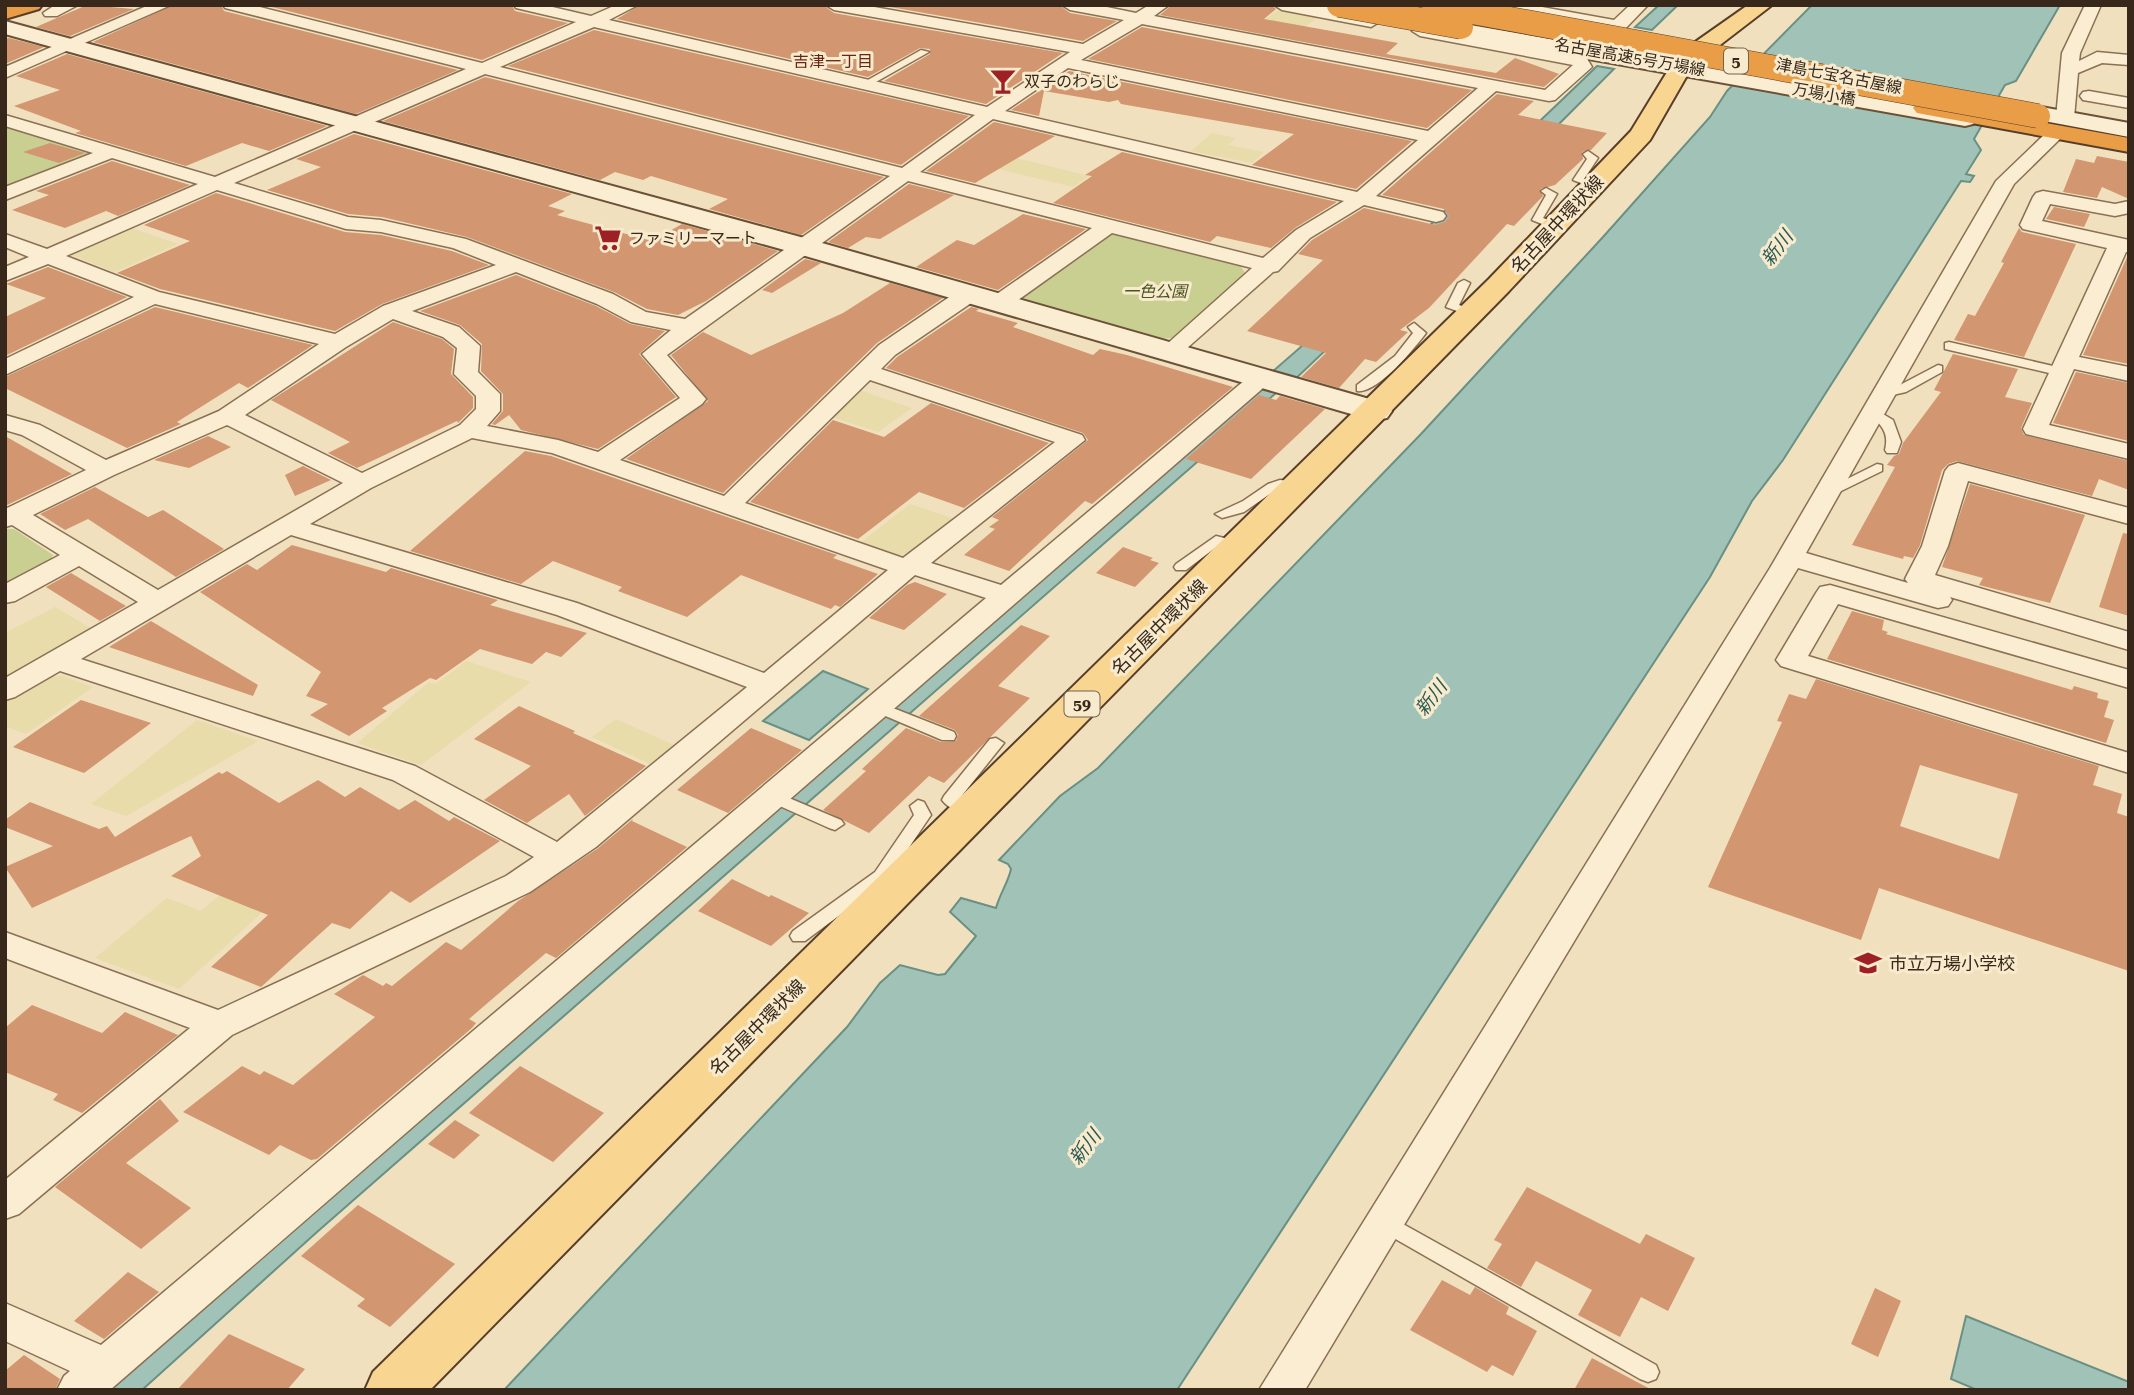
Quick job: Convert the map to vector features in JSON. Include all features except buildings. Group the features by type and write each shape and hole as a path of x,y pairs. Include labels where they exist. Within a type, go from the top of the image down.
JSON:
{"highway":[{"path":"5,12 20,5"},
{"name":"名古屋高速5号万場線","path":"1339,5 1925,108 2129,147"},
{"path":"1391,5 1905,99 1925,108"},
{"name":"名古屋高速5号万場線","path":"1434,5 2129,131"},
{"path":"5,12 42,9"}],"main road":[{"name":"名古屋中環状線","path":"393,1390 890,880 973,812 1231,530 1301,486 1368,399 1410,362 1551,208 1591,169 1641,135 1702,62 1762,5"}],"street":[{"path":"42,9 70,5"},
{"path":"5,73 163,5"},
{"path":"231,5 1270,265"},
{"path":"522,5 1436,216"},
{"path":"5,275 630,5"},
{"path":"834,5 1087,50"},
{"path":"1070,5 1549,96 1583,67 1582,59 1282,5"},
{"path":"600,462 694,399 654,354 988,114 1065,62 1161,5"},
{"path":"1319,5 1702,62"},
{"path":"1466,5 1702,62"},
{"path":"1503,5 1617,27 1640,5"},
{"path":"1281,1390 1790,557 2006,181 2060,126 2071,52 2093,5"},
{"path":"5,27 806,247 1292,387 1368,399"},
{"path":"2068,71 2094,61 2097,57 2129,60"},
{"path":"1065,62 1432,137"},
{"name":"万場小橋","path":"1702,62 2060,126"},
{"path":"1169,352 1303,234 1361,199 1492,85"},
{"path":"2089,96 2129,103"},
{"path":"2103,116 2129,120"},
{"path":"5,120 346,223 381,226 459,243 605,299 639,317 689,327"},
{"path":"2060,126 2129,131"},
{"path":"2060,126 2129,147"},
{"path":"5,194 111,152"},
{"path":"2129,207 2115,210 2043,197 2030,225 2124,245 2035,429 2129,452"},
{"path":"999,303 1108,226"},
{"path":"5,240 152,297 338,342"},
{"path":"10,517 105,470 228,416 338,342 391,311 518,264"},
{"path":"728,506 887,350 969,294"},
{"path":"5,368 152,297"},
{"path":"5,691 362,483 469,430 488,411 488,394 466,374 469,346 452,332 391,311"},
{"path":"2064,366 2129,374"},
{"path":"5,1203 219,1025 519,884 585,839 909,566 1073,440 865,371"},
{"path":"5,1321 91,1378 878,707 1004,595 1254,384 1258,377"},
{"path":"228,416 362,483"},
{"path":"5,422 31,430 105,470"},
{"path":"469,430 558,447 728,506 1004,595"},
{"path":"2129,516 1958,471 1935,546 1919,579 2129,641"},
{"path":"10,517 80,555 157,602"},
{"path":"288,526 567,609 766,684"},
{"path":"5,595 80,555"},
{"path":"1790,557 2129,657"},
{"path":"2129,680 1830,593 1791,660 2129,763"},
{"path":"57,661 404,773 559,857"},
{"path":"5,944 219,1025"}],"lane":[{"path":"864,85 924,52"},
{"path":"1410,362 1420,333 1414,327"},
{"path":"1949,346 2064,366"},
{"path":"1892,450 1894,442 1878,403 1938,369"},
{"path":"1826,493 1877,468"},
{"path":"1181,567 1231,530"},
{"path":"878,707 948,736"},
{"path":"973,812 950,800 996,743"},
{"path":"773,796 835,824"},
{"path":"799,936 890,880 923,816 918,806"},
{"path":"1385,1223 1648,1372"}],"shaded area":[{"path":"1281,8 1321,15 1286,41 1246,33"},
{"path":"1212,133 1236,138 1228,145 1264,152 1252,163 1191,151"},
{"path":"1016,158 1089,176 1073,187 998,169"},
{"path":"129,227 178,244 115,272 71,255 74,250"},
{"path":"859,390 912,408 878,432 832,417"},
{"path":"910,504 955,519 913,552 895,556 860,543"},
{"path":"55,607 90,628 5,680 5,633"},
{"path":"466,661 531,682 421,765 357,743 429,682 436,684"},
{"path":"63,676 93,687 26,734 5,726 5,702 46,677"},
{"path":"616,719 676,746 652,765 592,737"},
{"path":"197,720 258,741 126,816 91,804"},
{"path":"263,858 305,873 179,989 95,958 167,898 201,911"}],"green space":[{"path":"5,126 93,153 5,191"},
{"name":"一色公園","path":"1115,233 1240,265 1245,273 1172,338 1159,339 1020,300 1021,294 1105,234"},
{"path":"5,529 14,529 53,555 49,563 5,586"}],"water":[{"path":"1659,5 1678,5 1652,30 1635,27"},
{"name":"新川","path":"1812,5 2060,5 2016,81 2005,85 1974,139 1981,150 1966,174 1974,176 1970,182 1961,181 1783,460 1752,501 1710,577 1177,1390 504,1390 847,1027 880,983 900,965 938,975 945,974 976,936 950,912 961,898 996,908 1011,869 1008,864 999,860 1060,796 1098,768 1421,434 1603,237 1710,117 1727,91"},
{"path":"1597,66 1614,69 1466,217 1290,384 1276,393 317,1232 142,1390 101,1390 1364,292"},
{"path":"823,671 868,689 809,740 763,721"},
{"path":"1966,1316 2129,1382 2129,1390 1977,1390 1951,1379"}],"place":[{"name":"双子のわらじ","path":"1003,81"},
{"name":"ファミリーマート","path":"608,238"},
{"name":"市立万場小学校","path":"1868,963"}],"district":[{"name":"吉津一丁目","path":"833,61"}]}
